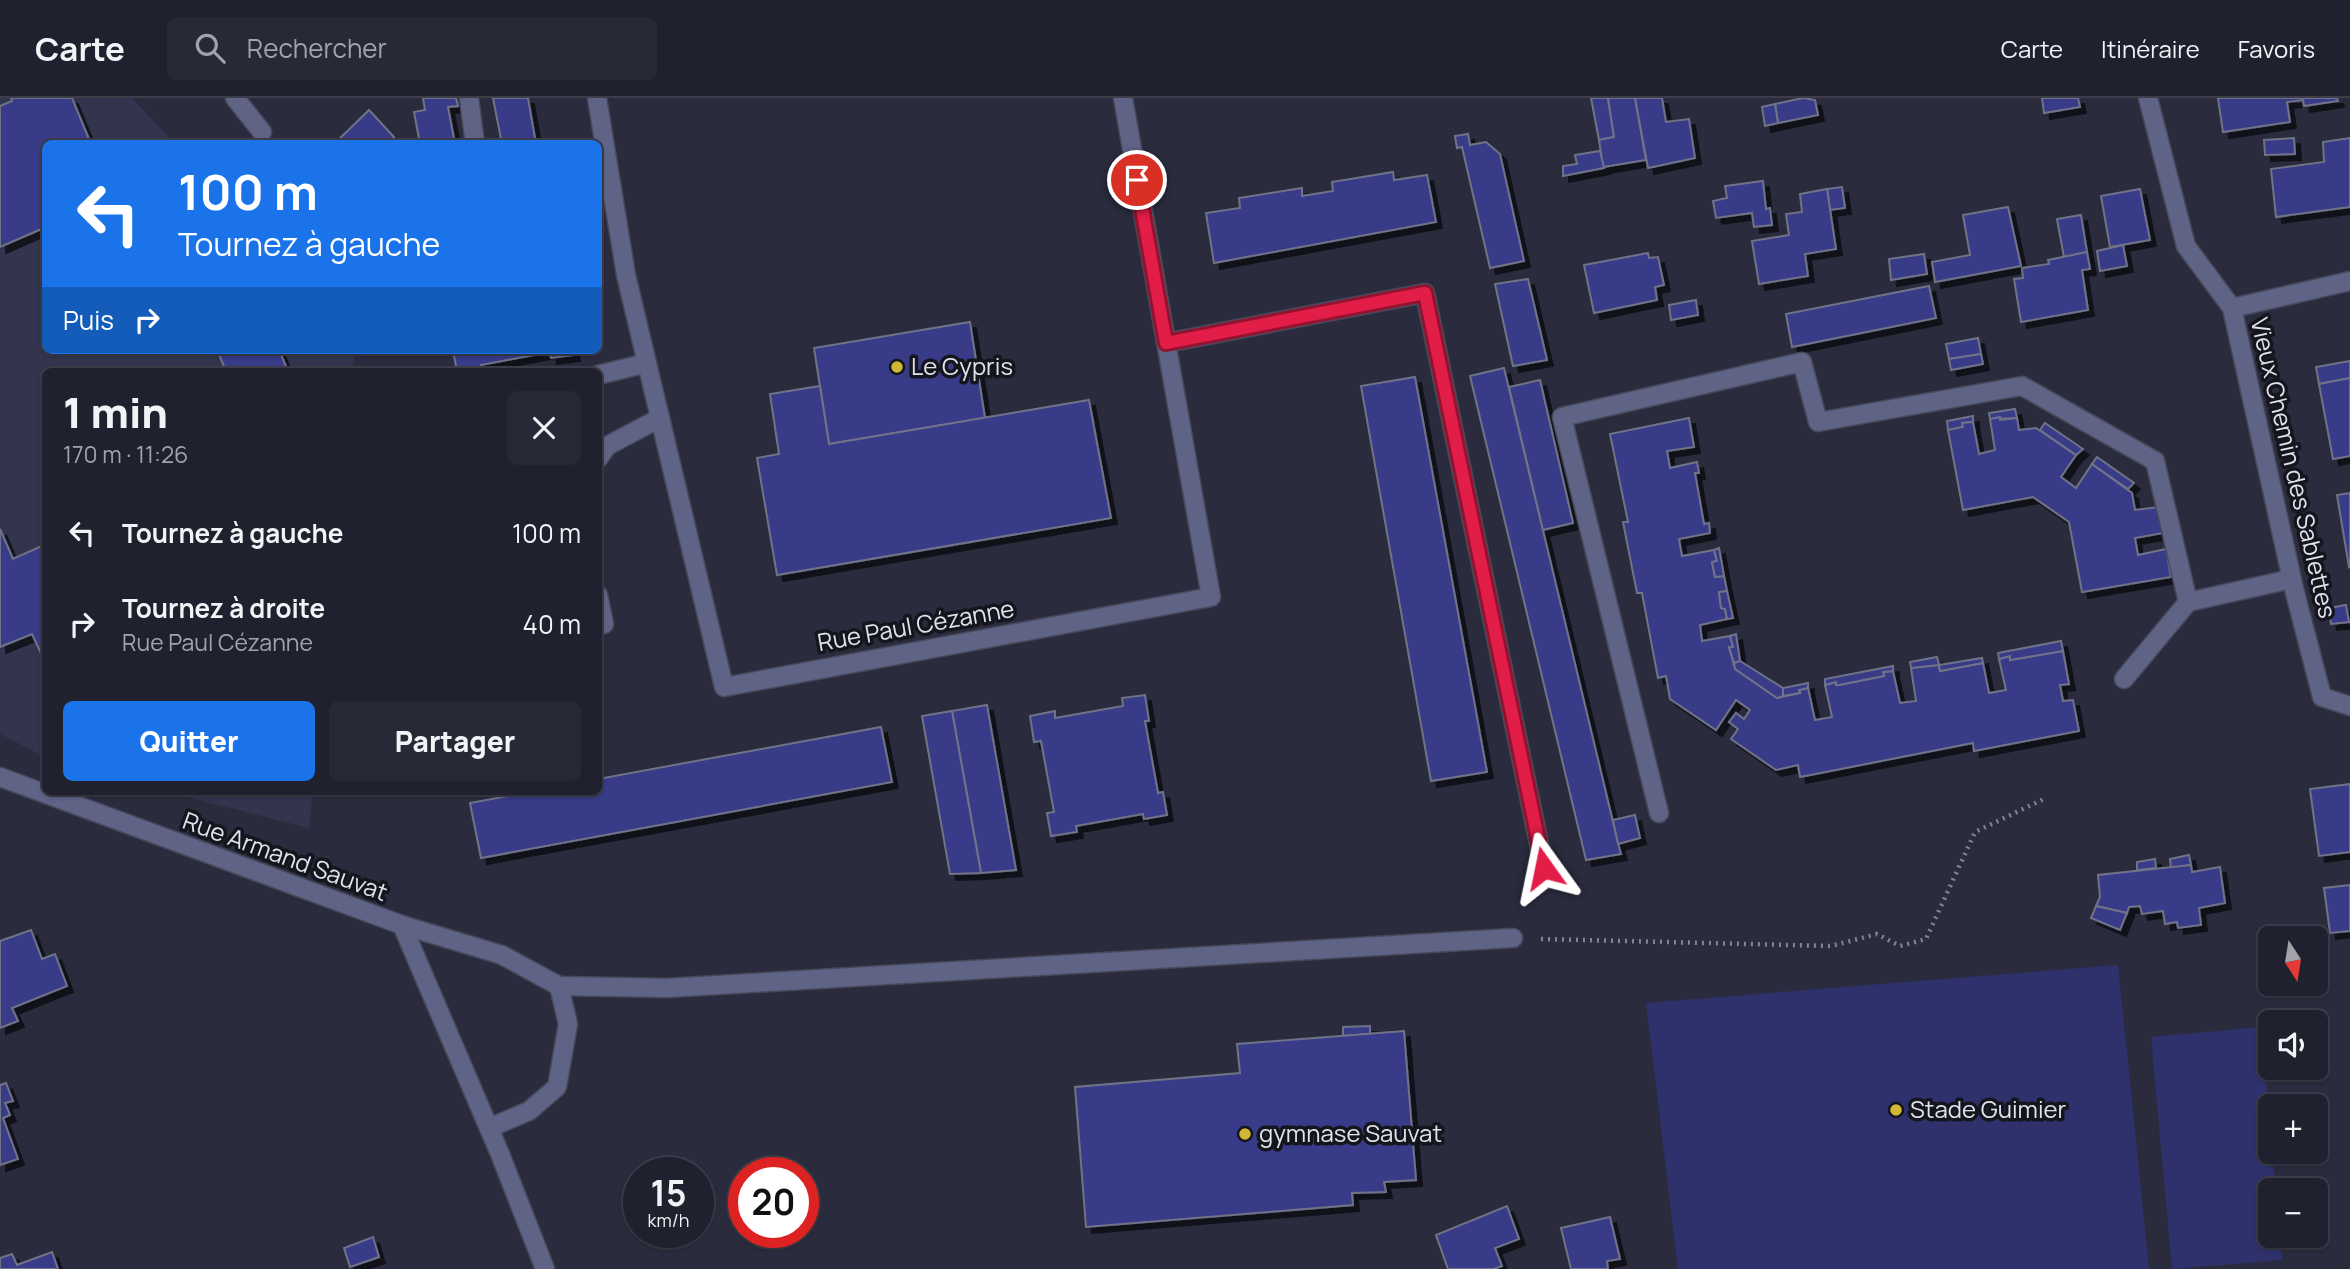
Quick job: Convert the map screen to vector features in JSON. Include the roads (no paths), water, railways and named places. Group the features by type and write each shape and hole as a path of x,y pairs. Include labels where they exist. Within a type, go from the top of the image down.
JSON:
{"street":[{"path":"235,98 262,132"},
{"path":"469,98 474,140"},
{"name":"Rue Paul Cézanne","path":"597,98 626,275 724,687 1210,597 1123,98"},
{"name":"Vieux Chemin des Sablettes","path":"2148,98 2186,246 2231,309 2291,579 2322,697 2350,706"},
{"path":"2231,309 2350,281"},
{"path":"1166,343 1425,293 1544,868"},
{"path":"1659,813 1562,417 1802,362 1818,422 2022,386 2155,461 2188,602"},
{"path":"602,374 647,363"},
{"path":"602,453 607,446 660,418"},
{"path":"2124,679 2188,602 2291,579"},
{"path":"602,615 604,625"},
{"name":"Rue Armand Sauvat","path":"0,777 42,793"},
{"name":"Rue Armand Sauvat","path":"49,795 402,926 489,1128 545,1269"},
{"path":"402,926 502,955 559,986 667,988 1513,938"},
{"path":"489,1128 529,1111 557,1087 568,1024 559,986"}],"place":[{"name":"Le Cypris","path":"897,367"},
{"name":"Stade Guimier","path":"1896,1110"},
{"name":"gymnase Sauvat","path":"1245,1134"}]}
